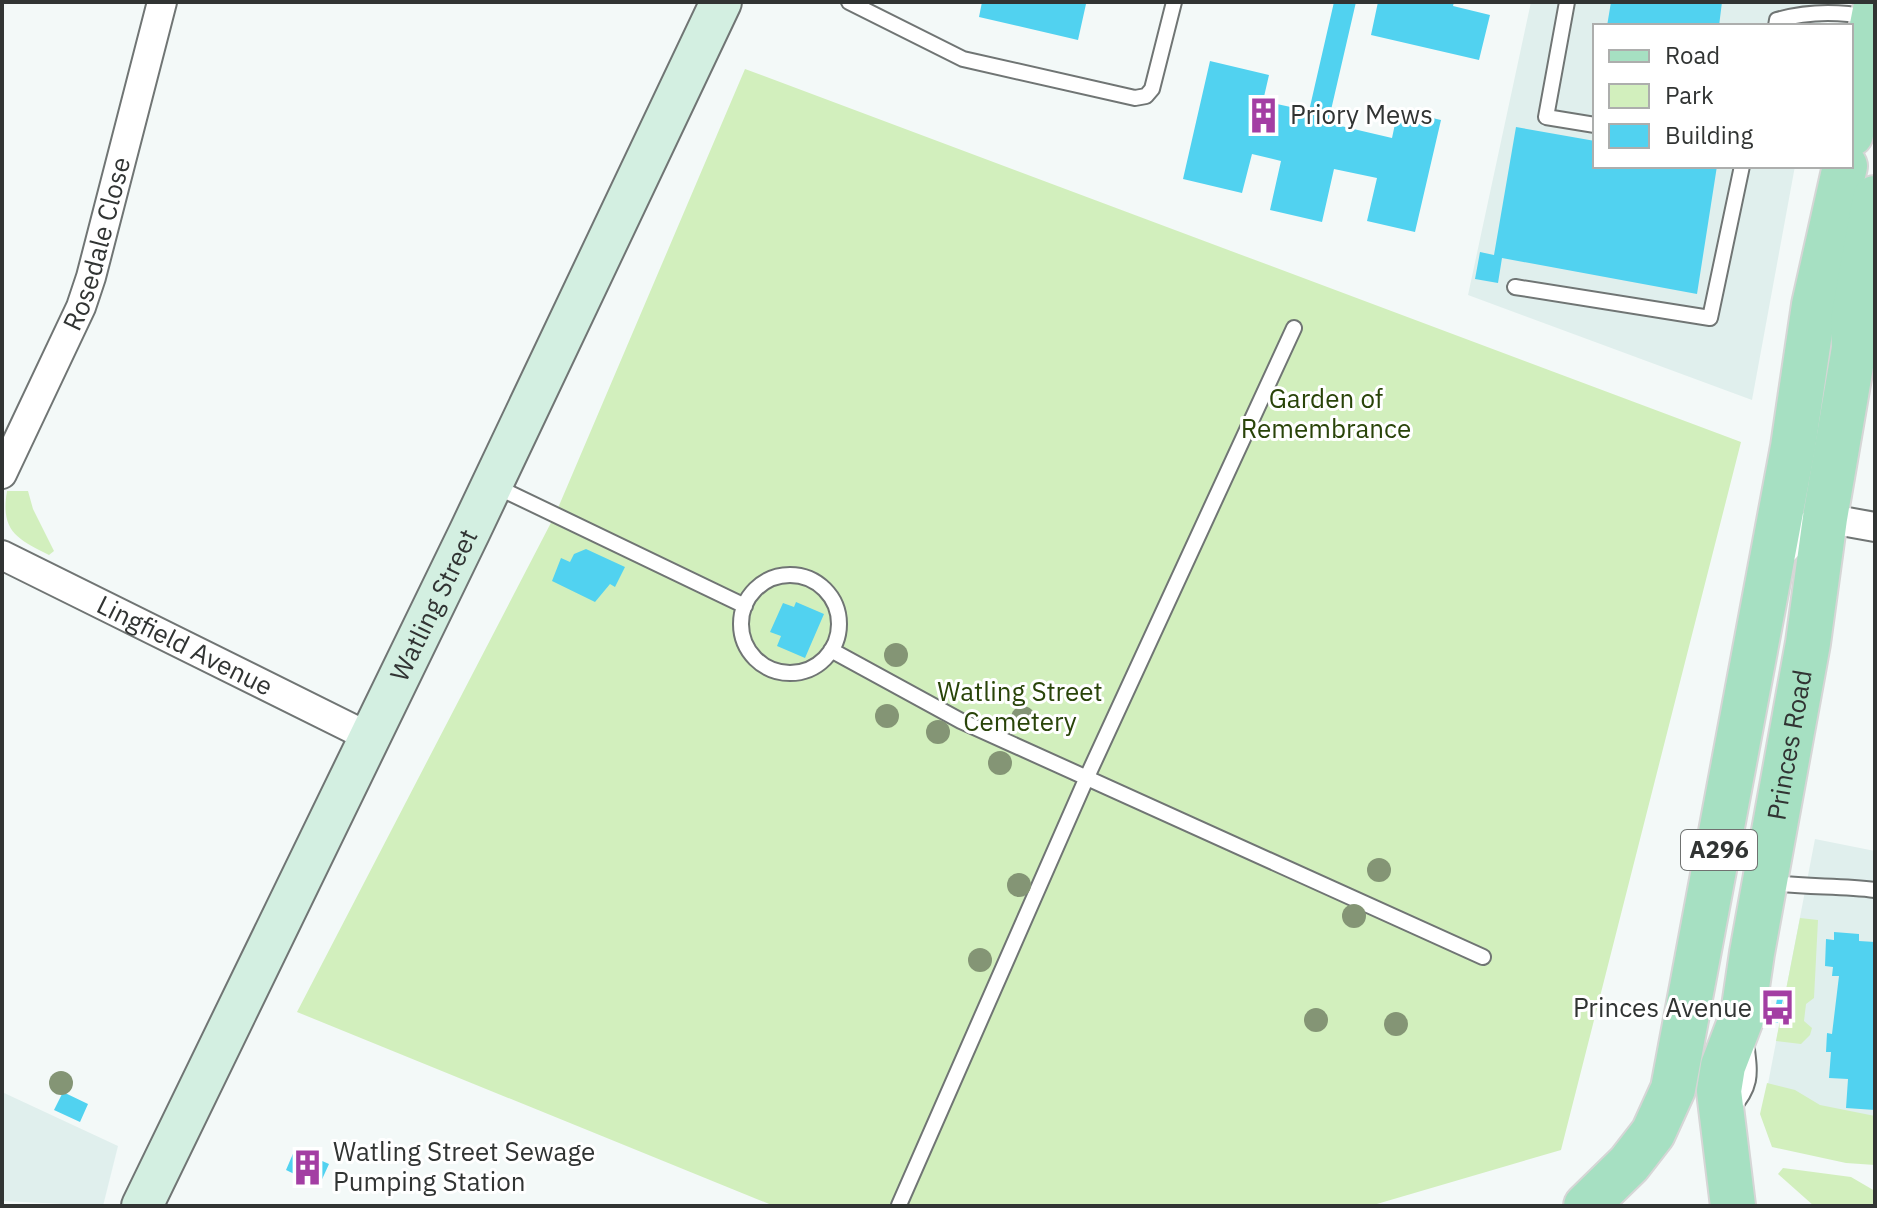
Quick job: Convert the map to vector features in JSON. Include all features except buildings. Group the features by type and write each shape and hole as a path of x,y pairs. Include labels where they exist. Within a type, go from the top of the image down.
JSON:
{"main road":[{"name":"Watling Street","path":"150,1189 327,829 721,2"},
{"path":"1853,124 1874,14"},
{"name":"Princes Road","path":"1586,1206 1629,1164 1653,1133 1673,1089 1773,562 1814,305 1845,168"},
{"name":"Princes Road","path":"1733,1206 1719,1091 1723,1066 1743,1014 1808,643 1825,518 1860,354 1853,320 1875,198"}],"street":[{"name":"Rosedale Close","path":"2,474 81,307 162,2"},
{"path":"1773,562 1804,529 1825,518 1875,527"},
{"name":"Lingfield Avenue","path":"2,555 369,737"}],"lane":[{"path":"849,2 963,59 1135,98 1146,96 1152,89 1174,2"},
{"path":"1567,2 1546,117 1593,125"},
{"path":"1776,24 1777,20 1791,16 1838,11 1874,14"},
{"path":"1515,287 1710,318 1742,168"},
{"path":"1860,354 1875,273"},
{"path":"899,1205 1087,777 1294,328"},
{"path":"491,485 745,606"},
{"path":"794,576 809,579 822,588 835,606 838,629 831,650 820,662 806,670 790,673 767,667 754,657 745,643 741,627 745,606 754,591 772,579 794,576"},
{"path":"831,650 961,721 1483,957"},
{"path":"1765,881 1791,886 1850,886 1875,890"}],"shaded area":[{"path":"1531,2 1825,2 1820,24 1593,24 1593,168 1795,168 1752,400 1468,295"},
{"path":"1815,839 1875,851 1875,1124 1762,1115"},
{"path":"2,1092 118,1146 103,1206 2,1201"}],"green space":[{"name":"Watling Street Cemetery","path":"745,69 1741,442 1561,1150 1370,1206 774,1206 297,1012 555,515"},
{"path":"7,491 28,491 33,509 54,551 49,555 20,539 9,525 6,516"},
{"path":"1800,918 1818,920 1814,998 1806,1004 1804,1021 1812,1028 1801,1044 1776,1041"},
{"path":"1767,1083 1795,1090 1820,1105 1875,1116 1875,1165 1846,1163 1772,1147 1760,1114"},
{"path":"1783,1168 1851,1177 1875,1191 1875,1206 1814,1206 1778,1174"}],"place":[{"name":"Priory Mews","path":"1264,115"},
{"name":"Princes Avenue","path":"1778,1008"},
{"name":"Watling Street Sewage Pumping Station","path":"307,1167"}],"park label":[{"name":"Garden of Remembrance","path":"1326,414"}]}
